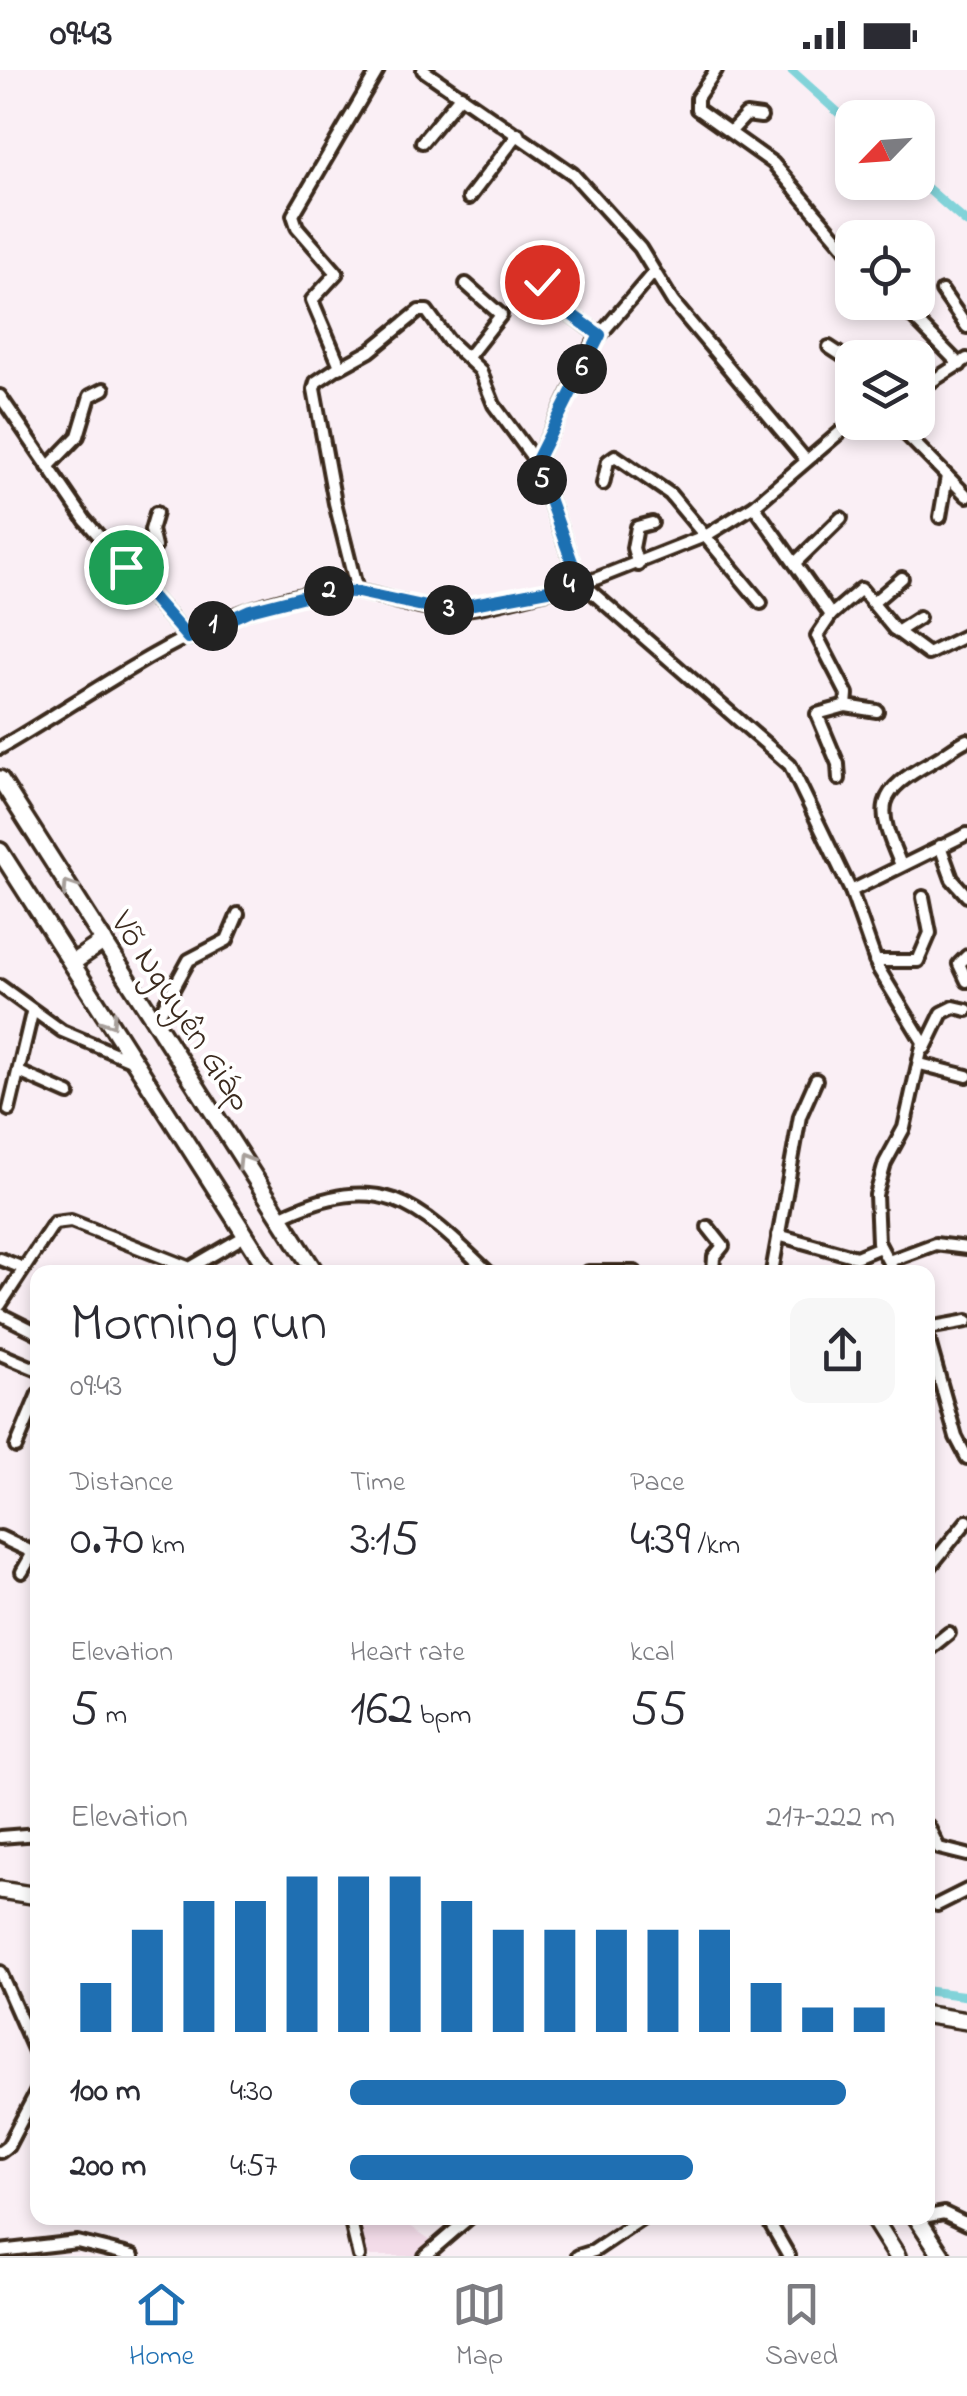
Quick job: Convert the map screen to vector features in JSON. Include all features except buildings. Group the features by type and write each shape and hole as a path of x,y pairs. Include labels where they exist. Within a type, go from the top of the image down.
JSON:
{"main road":[{"name":"Võ Nguyên Giáp","path":"0,779 311,1265"},
{"name":"Võ Nguyên Giáp","path":"0,851 265,1265"},
{"path":"72,962 104,941"},
{"path":"0,1890 30,1895"},
{"path":"935,2017 967,2021"},
{"path":"877,2225 897,2256"},
{"path":"925,2225 942,2256"}],"street":[{"path":"339,368 312,300 337,273 297,227 293,215 378,70"},
{"path":"423,70 573,174 644,252 653,273 805,458"},
{"path":"716,70 696,98 696,107 732,130 788,179 835,236"},
{"path":"422,142 461,95"},
{"path":"732,130 748,114 761,117"},
{"path":"469,198 518,134"},
{"path":"553,263 542,282 547,297 600,335"},
{"path":"536,462 600,335 653,273"},
{"path":"466,284 501,315 468,357"},
{"path":"942,291 967,327"},
{"path":"358,592 335,503 314,389 316,382 370,351 422,310 483,374 496,409 536,462 580,584 786,760 851,891 875,961 924,1048"},
{"path":"918,320 964,362 935,380"},
{"path":"829,346 835,350"},
{"path":"48,467 78,436 90,396 104,389"},
{"path":"0,396 48,467 188,638"},
{"path":"0,748 188,638 250,610 324,591 358,592 441,610 580,584 638,566 707,536 754,506 835,435"},
{"path":"912,440 967,496"},
{"path":"603,484 608,461 617,456 670,494 761,603"},
{"path":"940,517 947,476"},
{"path":"754,506 831,615"},
{"path":"126,567 154,547 151,530 156,513"},
{"path":"795,563 842,518"},
{"path":"638,566 633,548 637,527 652,523"},
{"path":"874,602 902,578"},
{"path":"846,706 846,694 818,640 831,615 859,590 898,632 931,655 967,635"},
{"path":"898,632 918,618"},
{"path":"839,779 838,764 816,714 846,706 877,711"},
{"path":"901,865 884,824 887,800 900,777 967,740"},
{"path":"851,891 967,834"},
{"path":"940,846 956,885 967,896"},
{"path":"875,961 918,961 930,934 923,896"},
{"path":"155,1022 189,960 227,940 238,914"},
{"path":"967,956 959,964 967,981"},
{"path":"0,986 68,1034 136,1062"},
{"path":"891,1265 880,1248 874,1220 877,1186 904,1128 924,1048 939,1015 966,1007"},
{"path":"9,1110 32,1012"},
{"path":"920,1064 967,1076"},
{"path":"19,1072 68,1094"},
{"path":"773,1265 800,1116 816,1080"},
{"path":"280,1217 318,1199 394,1197 440,1227 481,1265"},
{"path":"0,1305 48,1229 64,1220 182,1265"},
{"path":"708,1227 723,1246 713,1265"},
{"path":"778,1234 856,1257 880,1248"},
{"path":"195,1265 246,1236"},
{"path":"896,1265 935,1244 967,1248"},
{"path":"0,1258 23,1268"},
{"path":"0,1314 30,1328"},
{"path":"935,1327 967,1321"},
{"path":"0,1354 30,1367"},
{"path":"935,1360 967,1458"},
{"path":"16,1447 30,1413"},
{"path":"935,1560 967,1521"},
{"path":"0,1536 30,1546"},
{"path":"22,1572 30,1557"},
{"path":"935,1645 950,1633"},
{"path":"0,1838 30,1835"},
{"path":"935,1839 940,1848 967,1855"},
{"path":"936,1904 967,1890"},
{"path":"0,1972 30,2040"},
{"path":"0,2152 8,2146 30,2104"},
{"path":"935,2215 944,2213 967,2224"},
{"path":"352,2225 359,2256"},
{"path":"425,2256 461,2225"},
{"path":"578,2256 596,2254 634,2225"},
{"path":"770,2225 785,2254"},
{"path":"0,2251 77,2242 133,2256"}],"shaded area":[{"path":"354,2225 408,2225 437,2244 422,2256 361,2256"}],"waterway":[{"path":"791,70 835,110"},
{"path":"935,195 967,223"},
{"path":"935,1992 967,1996"}],"route":[{"path":"126,567 188,638 250,610 324,591 358,592 450,610 580,584 536,462 600,335 547,297 542,282"}]}
